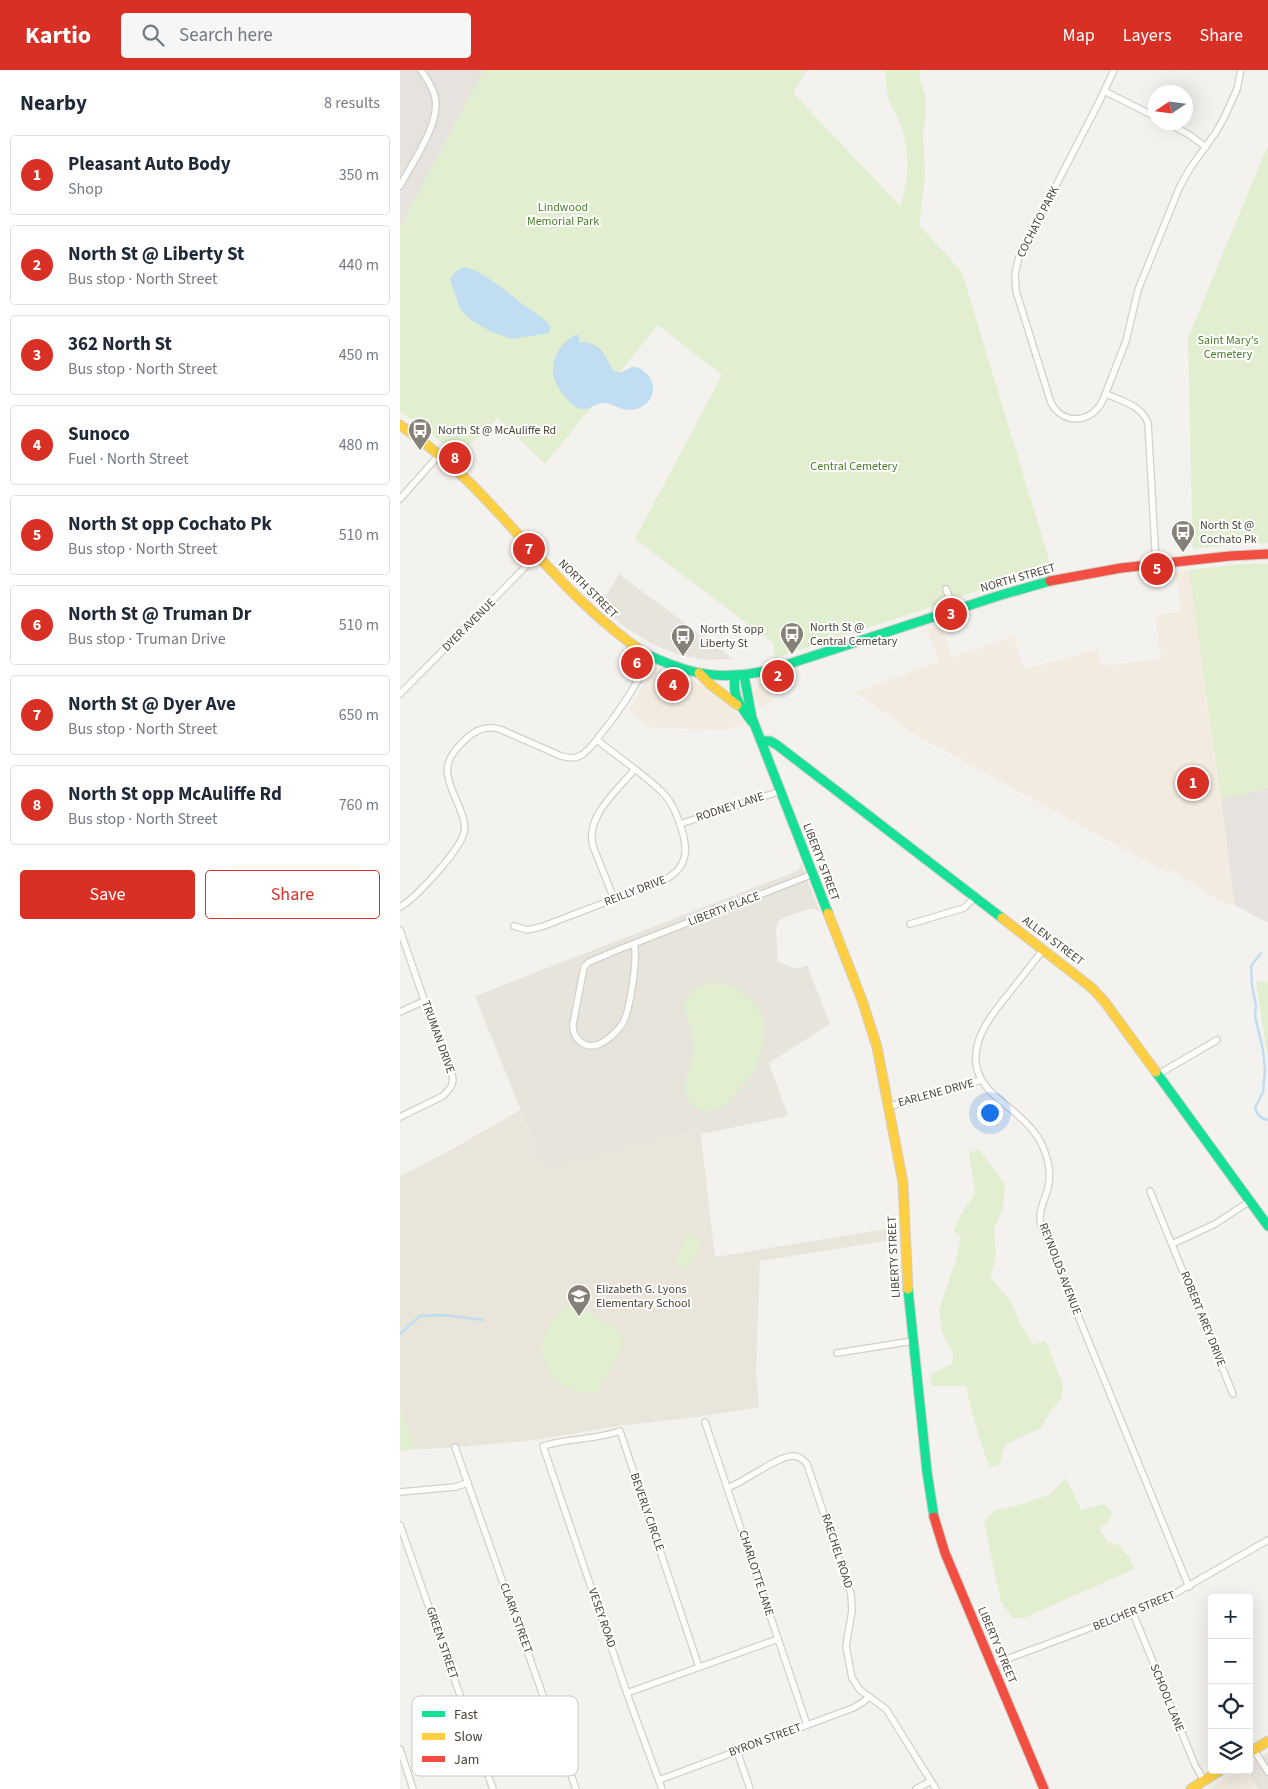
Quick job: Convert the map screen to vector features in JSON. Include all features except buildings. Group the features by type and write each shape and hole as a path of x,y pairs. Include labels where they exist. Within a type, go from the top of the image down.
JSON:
{"main road":[{"name":"NORTH STREET","path":"400,425 439,455 478,491 574,596 605,626 651,656 671,665 699,673 740,675 780,667 1014,591 1059,579 1099,571 1156,564 1268,554"},
{"name":"LIBERTY STREET","path":"699,673 738,706 755,726"},
{"path":"738,706 733,694 740,675"},
{"name":"LIBERTY STREET","path":"740,675 755,726 875,1039 903,1184 906,1269 927,1472 934,1515 945,1553 1044,1789"},
{"name":"ALLEN STREET","path":"761,741 770,741 778,745 1096,992 1268,1226"},
{"path":"1253,1750 1268,1741"},
{"path":"1191,1789 1215,1774"}],"street":[{"path":"400,186 435,116 436,104 434,95 421,70"},
{"name":"COCHATO PARK","path":"1114,70 1019,257 1015,279 1020,305 1049,399 1056,411 1071,420 1084,418 1092,414 1106,394 1126,341 1138,290 1180,186 1224,118 1237,89 1241,70"},
{"path":"1104,91 1148,113"},
{"path":"1181,130 1206,147"},
{"path":"1106,394 1138,408 1148,423 1156,564"},
{"path":"400,499 439,455"},
{"name":"DYER AVENUE","path":"400,694 537,555"},
{"path":"946,589 954,610"},
{"path":"400,907 421,890 462,839 465,831 465,822 449,780 447,768 448,760 455,749 468,737 491,727 499,728 561,756 569,758 578,757 585,753 597,740 629,697 651,656"},
{"name":"REILLY DRIVE","path":"514,926 527,930 536,928 614,899 664,880 678,871 683,862 686,852 685,842 680,824 667,798 597,740"},
{"path":"614,899 593,846 592,827 599,812 634,770"},
{"name":"RODNEY LANE","path":"680,824 780,791"},
{"name":"LIBERTY PLACE","path":"634,944 636,957 624,1020 620,1027 602,1043 594,1046 584,1044 575,1038 572,1028 584,967 592,960 813,874"},
{"path":"910,924 964,908 975,897"},
{"name":"TRUMAN DRIVE","path":"400,930 424,1001 453,1076 452,1084 444,1096 400,1117"},
{"name":"REYNOLDS AVENUE","path":"1043,950 992,1013 980,1034 976,1062 982,1080 990,1092 1031,1129 1043,1147 1050,1180 1040,1211 1041,1225 1189,1587"},
{"path":"400,1012 424,1001"},
{"path":"1157,1075 1217,1040"},
{"name":"EARLENE DRIVE","path":"889,1106 928,1097 982,1080"},
{"name":"ROBERT AREY DRIVE","path":"1150,1191 1233,1394"},
{"path":"1172,1244 1215,1224 1250,1201"},
{"path":"836,1353 913,1341"},
{"name":"CHARLOTTE LANE","path":"705,1422 807,1725"},
{"name":"BEVERLY CIRCLE","path":"544,1446 601,1437 620,1431 699,1667"},
{"name":"VESEY ROAD","path":"544,1446 627,1694 662,1789"},
{"name":"CLARK STREET","path":"455,1448 543,1696"},
{"name":"RAECHEL ROAD","path":"727,1488 785,1458 797,1457 806,1464 851,1594 852,1611 846,1646 850,1673 857,1687 886,1709 936,1789"},
{"path":"400,1492 468,1484"},
{"name":"GREEN STREET","path":"400,1525 460,1696"},
{"name":"BELCHER STREET","path":"991,1665 1133,1614 1162,1601 1268,1540"},
{"name":"SCHOOL LANE","path":"1133,1614 1195,1765 1204,1781"},
{"path":"627,1694 778,1639"},
{"name":"BYRON STREET","path":"659,1780 856,1706 869,1697"},
{"path":"400,1749 413,1789"},
{"path":"737,1751 750,1789"},
{"path":"1253,1753 1268,1772"},
{"name":"GREEN STREET","path":"488,1776 493,1789"},
{"name":"CLARK STREET","path":"571,1776 576,1789"},
{"path":"916,1789 931,1781"}],"shaded area":[{"path":"400,70 484,70 400,226"},
{"path":"1189,570 1235,905 1219,901 1170,869 1168,873 909,731 907,727 855,692 939,662 929,635 921,632 948,623 943,630 952,657 1014,636 1024,669 1097,650 1101,666 1161,659 1155,615 1181,612 1177,580 1174,575 1168,573"},
{"path":"619,574 733,659 706,660 679,655 654,645 622,625 600,606"},
{"path":"654,668 693,681 709,689 726,702 745,723 729,730 650,728 629,711"},
{"path":"767,681 772,701 759,708 754,690 759,683"},
{"path":"1268,787 1268,923 1235,905 1221,799"},
{"path":"801,864 820,912 808,909 783,918 778,922 776,929 778,962 797,969 807,965 830,1024 769,1063 788,1116 701,1134 700,1128 544,1168 475,996 797,871"},
{"name":"Elizabeth G. Lyons Elementary School","path":"520,1110 544,1168 700,1128 715,1257 897,1227 897,1239 760,1261 756,1373 759,1407 697,1417 626,1425 535,1440 416,1449 400,1407 400,1176 449,1151"},
{"path":"1268,1753 1268,1789 1258,1789 1249,1774 1253,1774 1253,1762"},
{"path":"1233,1774 1249,1774 1258,1789 1209,1789"}],"green space":[{"path":"484,70 807,70 793,93 900,206 907,177 905,138 889,101 886,70 920,70 926,114 923,134 925,177 919,225 962,272 1052,570 1000,583 775,658 773,643 635,539 722,375 658,325 545,464 498,418 458,456 400,412 400,226"},
{"name":"Saint Mary's Cemetery","path":"1268,145 1268,543 1193,549 1188,338"},
{"path":"1240,564 1268,564 1268,787 1221,799 1189,570"},
{"path":"1256,981 1268,982 1268,1060"},
{"path":"710,983 723,983 746,996 756,1005 762,1015 764,1026 758,1063 754,1071 732,1099 718,1109 704,1111 694,1107 685,1093 694,1049 685,1004 691,993"},
{"path":"979,1150 1005,1184 1003,1208 994,1229 996,1258 990,1277 1010,1300 1020,1323 1033,1345 1045,1340 1063,1384 1062,1397 1040,1429 1005,1445 999,1465 990,1467 976,1427 966,1386 932,1386 930,1374 952,1364 953,1353 942,1332 939,1310 956,1260 961,1236 954,1231 960,1216 975,1194 969,1152"},
{"path":"686,1233 696,1236 698,1246 694,1259 683,1268 676,1265"},
{"path":"577,1304 622,1334 624,1345 598,1392 578,1392 562,1385 550,1374 544,1359 543,1343 548,1327 559,1313"},
{"path":"400,1407 416,1449 400,1451"},
{"path":"1066,1478 1081,1510 1104,1504 1113,1512 1107,1523 1099,1529 1109,1543 1119,1545 1131,1560 1134,1569 1024,1618 1013,1618 1001,1602 984,1522 994,1511 1049,1495"}],"water":[{"path":"464,267 478,272 491,280 541,318 550,325 549,333 511,339 490,331 471,320 460,309 450,279 456,271"},
{"path":"575,335 579,335 579,342 592,344 601,350 613,370 621,372 636,367 647,374 653,386 653,392 648,402 637,409 631,410 605,403 583,409 578,408 567,400 558,387 553,369 555,358 560,349 566,341"}],"waterway":[{"path":"1261,953 1251,966 1256,1006 1255,1016 1263,1050 1265,1070 1263,1092 1255,1108 1260,1116 1268,1120"},
{"path":"400,1334 420,1316 444,1315 483,1320"}],"traffic: fast":[{"path":"646,654 678,667 712,675 744,674 770,670 1001,595 1050,581"},
{"path":"744,675 752,718 828,913"},
{"path":"735,676 736,696 752,722"},
{"path":"761,741 770,741 777,745 1002,918"},
{"path":"1156,1072 1268,1226"},
{"path":"908,1289 927,1472 934,1517"}],"traffic: slow":[{"path":"400,425 429,446 473,486 576,596 621,636 646,654"},
{"path":"699,673 737,705"},
{"path":"828,913 862,1000 877,1047 903,1183 908,1289"},
{"path":"1002,918 1092,988 1104,1001 1156,1072"},
{"path":"1253,1750 1268,1741"},
{"path":"1191,1789 1215,1774"}],"traffic: jam":[{"path":"1050,581 1121,568 1230,556 1268,554"},
{"path":"934,1517 945,1553 1044,1789"}],"place":[{"name":"North St @ McAuliffe Rd","path":"420,451"},
{"name":"North St opp McAuliffe Rd","path":"455,458"},
{"name":"North St @ Dyer Ave","path":"529,549"},
{"name":"North St @ Cochato Pk","path":"1183,553"},
{"name":"North St opp Cochato Pk","path":"1157,569"},
{"name":"362 North St","path":"951,614"},
{"name":"North St @ Central Cemetary","path":"792,655"},
{"name":"North St opp Liberty St","path":"683,657"},
{"name":"North St @ Truman Dr","path":"637,663"},
{"name":"North St @ Liberty St","path":"778,676"},
{"name":"Sunoco","path":"673,685"},
{"name":"Pleasant Auto Body","path":"1193,783"},
{"name":"Elizabeth G. Lyons Elementary School","path":"579,1317"}],"park label":[{"name":"Lindwood Memorial Park","path":"563,214"},
{"name":"Central Cemetery","path":"854,466"}]}
